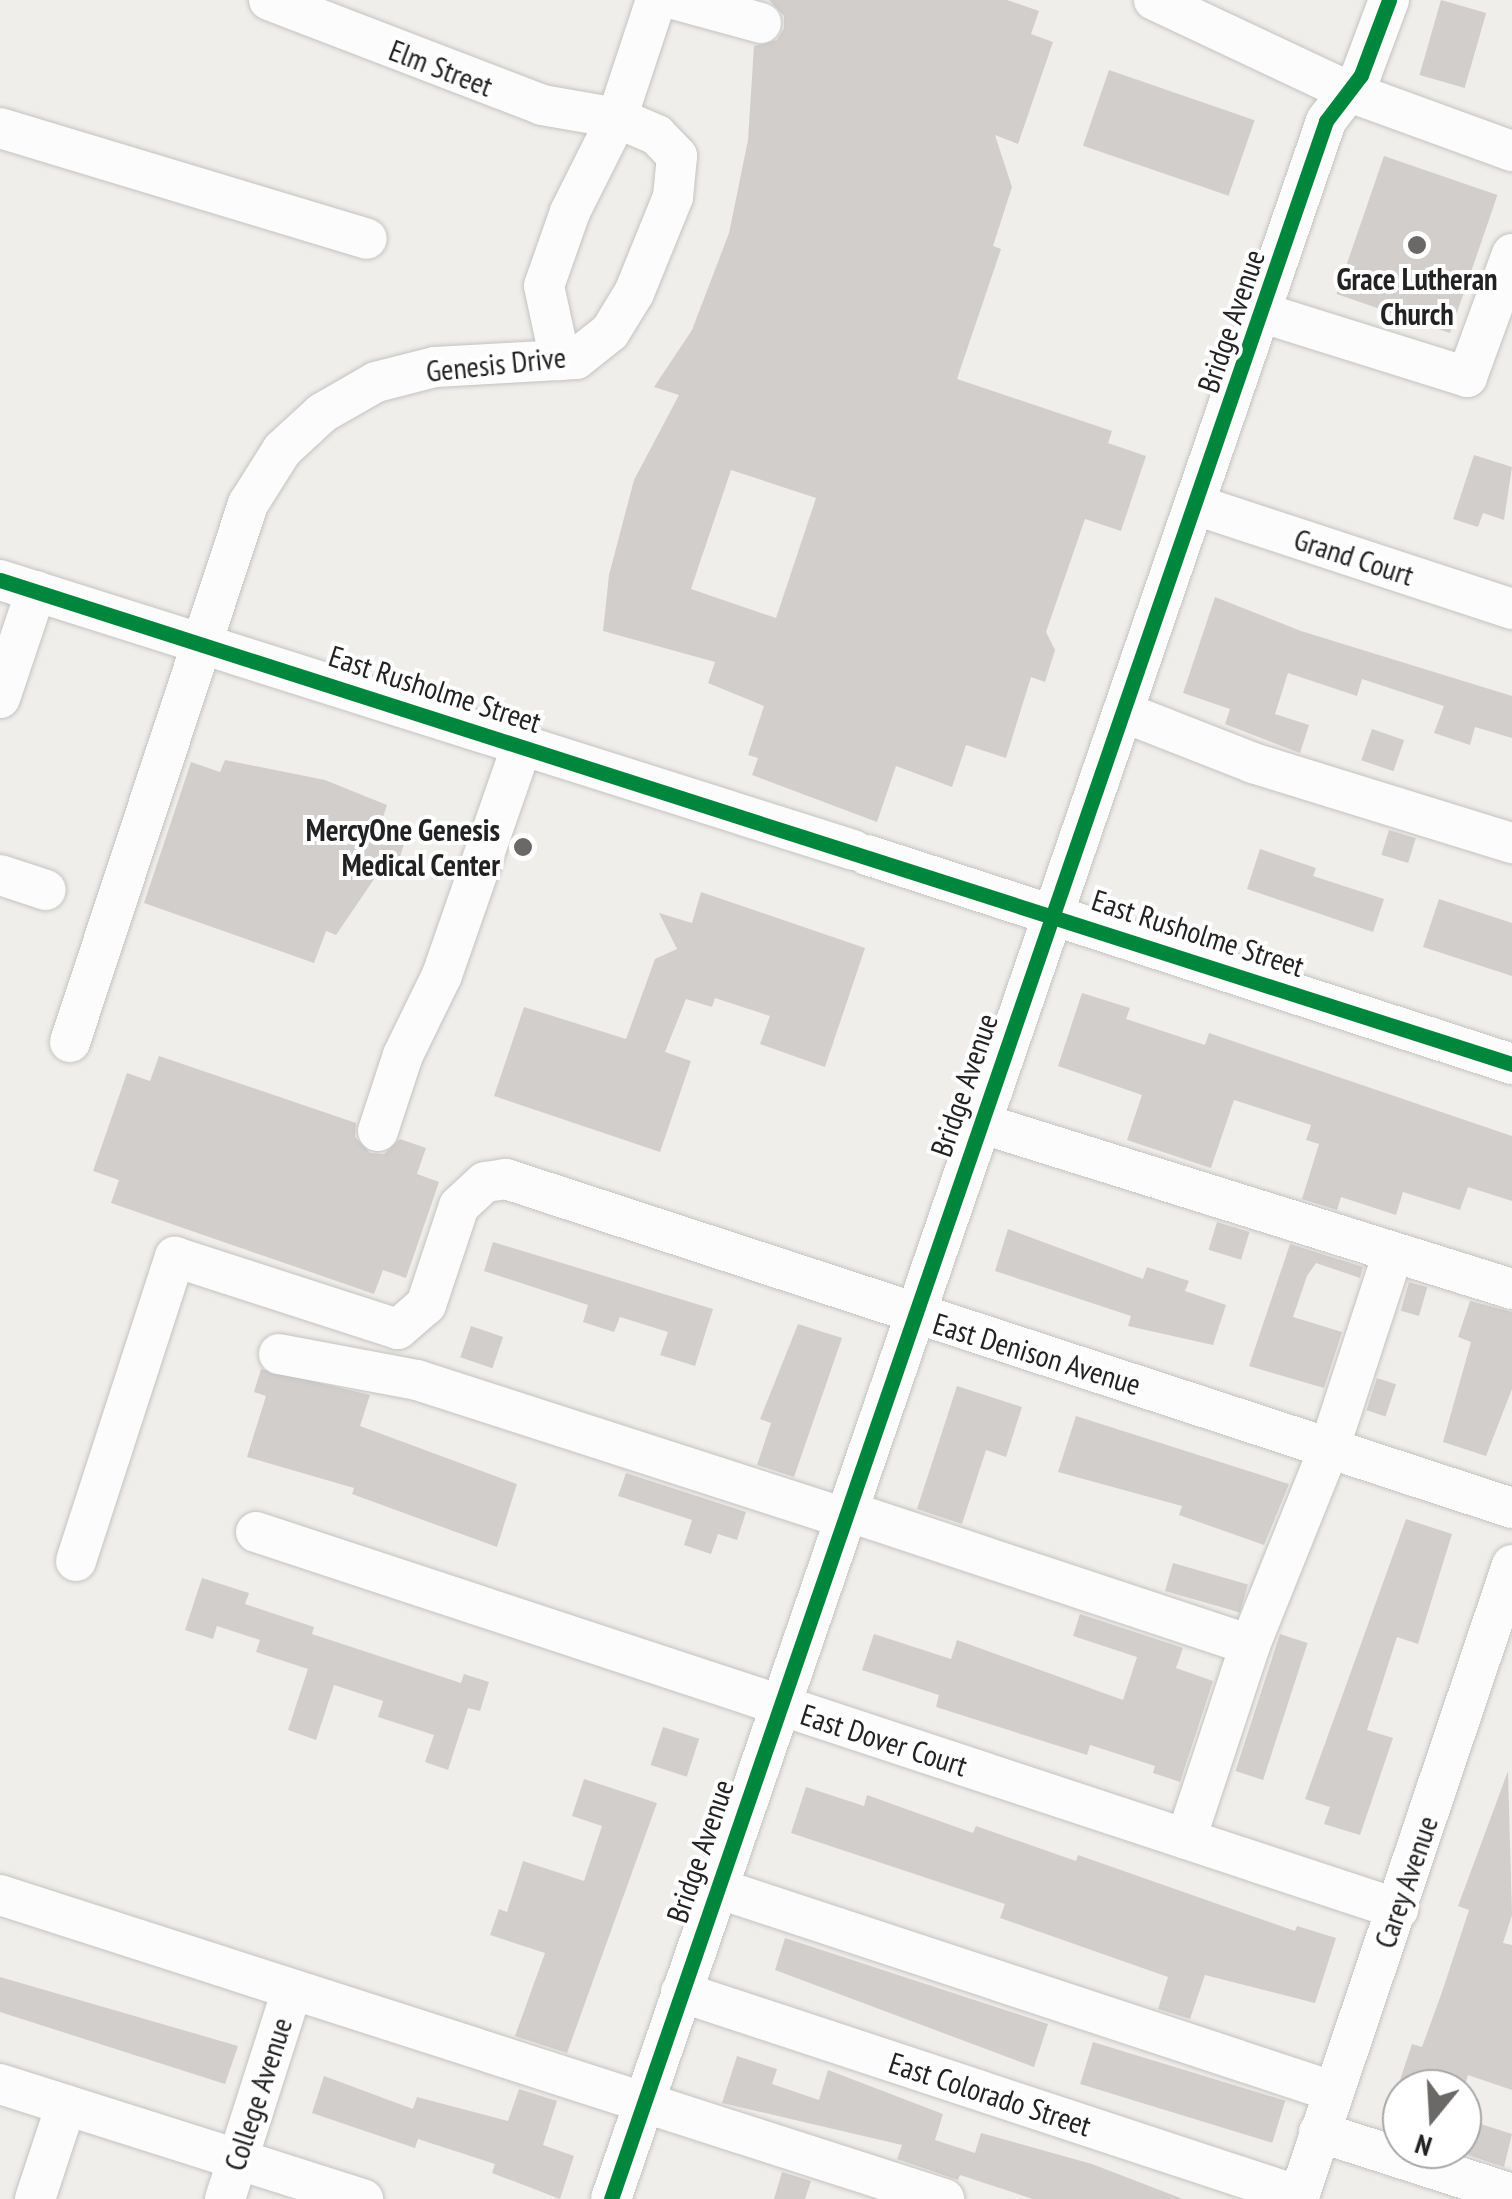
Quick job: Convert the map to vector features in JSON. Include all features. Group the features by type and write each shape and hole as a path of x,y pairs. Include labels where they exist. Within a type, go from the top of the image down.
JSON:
{"street":[{"name":"Elm Street","path":"269,0 542,105 617,118"},
{"path":"560,360 544,286 570,212 617,118 656,0"},
{"path":"677,0 761,23"},
{"name":"Bridge Avenue","path":"611,2199 1052,914 1264,314 1326,121 1369,58 1388,0"},
{"path":"1157,1 1347,91 1512,151"},
{"name":"Genesis Drive","path":"70,1042 248,504 282,450 322,413 376,382 435,367 576,359 610,332 634,294 673,197 677,156 657,135 617,118"},
{"path":"0,128 367,239"},
{"path":"1264,314 1467,377 1512,254"},
{"name":"Grand Court","path":"1196,506 1512,609"},
{"path":"0,698 18,586"},
{"name":"East Rusholme Street","path":"18,586 860,852 1512,1064"},
{"path":"1123,712 1253,763 1512,844"},
{"path":"378,1131 403,1056 442,975 522,745"},
{"path":"0,875 46,890"},
{"path":"980,1123 1512,1289"},
{"name":"East Denison Avenue","path":"76,1562 175,1256 398,1328 426,1305 459,1206 485,1182 506,1179 1512,1508"},
{"path":"1186,1839 1250,1645 1330,1446 1393,1253"},
{"path":"278,1354 417,1380 1250,1645"},
{"name":"East Dover Court","path":"256,1532 1398,1909"},
{"name":"Carey Avenue","path":"1298,2198 1511,1573"},
{"path":"717,1888 1332,2092"},
{"path":"0,1895 944,2199"},
{"name":"College Avenue","path":"225,2199 292,1990"},
{"name":"East Colorado Street","path":"681,1992 1298,2198"},
{"path":"0,2084 363,2199"},
{"path":"35,2199 66,2105"},
{"path":"1319,2132 1512,2194"}],"building":[{"path":"769,0 1007,0 1039,11 1031,34 1053,42 1018,144 995,135 1012,187 993,246 1001,249 957,379 1112,431 1108,443 1146,456 1121,531 1085,519 1046,632 1055,650 1045,682 1031,677 1006,758 966,745 952,787 896,766 877,822 752,775 758,758 748,755 764,706 708,683 715,662 603,631 609,575 634,480 679,395 654,387 692,330 729,233 748,140 754,46 777,40 784,28 784,16","holes":["731,470 816,498 776,618 691,589"]},
{"path":"1441,0 1486,13 1465,88 1420,75"},
{"path":"1109,70 1255,120 1229,196 1083,146"},
{"name":"Grace Lutheran Church","path":"1384,156 1497,195 1450,333 1336,294"},
{"path":"1474,455 1512,467 1504,520 1483,513 1478,527 1453,519"},
{"path":"1215,597 1301,631 1512,696 1512,738 1475,727 1470,745 1434,733 1444,706 1362,679 1357,696 1288,673 1275,714 1309,725 1300,753 1225,724 1230,709 1183,693"},
{"path":"1372,729 1404,740 1393,771 1361,760"},
{"path":"225,760 325,780 387,805 381,823 407,834 397,867 385,863 336,935 326,931 314,963 144,903 191,762 220,772"},
{"path":"1389,830 1416,838 1408,863 1381,855"},
{"path":"1260,849 1316,868 1313,876 1384,899 1373,932 1247,889"},
{"path":"701,892 865,948 825,1067 760,1044 770,1016 715,998 712,1007 686,999 665,1052 691,1061 660,1152 494,1096 524,1007 626,1039 655,959 677,949 659,913 692,923"},
{"path":"1439,899 1512,923 1512,976 1423,947"},
{"path":"1082,993 1130,1008 1126,1019 1205,1045 1209,1033 1512,1136 1512,1201 1468,1187 1460,1210 1403,1192 1396,1215 1341,1197 1337,1210 1302,1199 1319,1144 1306,1140 1311,1125 1234,1100 1211,1168 1127,1140 1142,1095 1058,1066"},
{"path":"159,1056 356,1123 355,1137 370,1153 384,1154 400,1139 426,1148 417,1174 439,1182 406,1278 383,1270 374,1294 111,1203 119,1180 93,1171 127,1073 150,1081"},
{"path":"1217,1222 1250,1232 1241,1260 1209,1250"},
{"path":"1008,1229 1143,1279 1147,1267 1189,1281 1185,1291 1226,1305 1213,1345 1128,1326 1131,1316 995,1271"},
{"path":"493,1242 713,1309 695,1366 660,1355 668,1332 620,1317 614,1332 583,1322 588,1305 484,1271"},
{"path":"1290,1244 1363,1267 1360,1278 1316,1263 1307,1276 1293,1317 1342,1332 1324,1388 1249,1366"},
{"path":"1409,1282 1427,1287 1419,1316 1401,1311"},
{"path":"1470,1301 1512,1312 1512,1389 1486,1456 1443,1442 1471,1342 1458,1337"},
{"path":"798,1324 842,1338 794,1477 757,1465 771,1423 760,1419"},
{"path":"471,1326 503,1337 492,1368 460,1357"},
{"path":"261,1369 370,1395 360,1426 517,1484 497,1547 352,1494 354,1488 247,1457 266,1396 254,1392"},
{"path":"1377,1378 1396,1384 1386,1417 1366,1410"},
{"path":"957,1386 1022,1407 1006,1457 986,1450 962,1524 917,1509"},
{"path":"1076,1416 1289,1484 1264,1545 1179,1515 1182,1506 1058,1472"},
{"path":"626,1473 746,1512 737,1540 718,1534 711,1554 684,1545 692,1520 618,1496"},
{"path":"1406,1519 1452,1534 1418,1644 1397,1637 1367,1730 1393,1738 1360,1835 1324,1824 1330,1807 1305,1799"},
{"path":"1173,1563 1248,1584 1240,1612 1165,1591"},
{"path":"202,1578 249,1593 245,1604 314,1627 312,1634 461,1683 464,1674 489,1682 480,1711 468,1708 448,1770 425,1762 434,1735 378,1717 383,1701 334,1685 316,1740 288,1730 308,1669 256,1652 260,1640 217,1626 213,1639 185,1630"},
{"path":"1080,1614 1183,1648 1176,1668 1213,1681 1180,1782 1153,1773 1155,1766 1090,1745 1087,1755 936,1707 939,1695 862,1670 874,1634 951,1659 957,1640 1123,1700 1137,1657 1073,1636"},
{"path":"1280,1634 1308,1643 1263,1780 1236,1771"},
{"path":"663,1727 699,1739 687,1777 651,1765"},
{"path":"1508,1771 1512,1915 1503,1943 1512,1945 1512,2090 1482,2080 1482,2069 1404,2069 1412,2044 1422,2047 1442,1992 1469,1910 1458,1906"},
{"path":"584,1779 657,1803 567,2053 515,2036 545,1953 490,1935 499,1909 507,1912 523,1861 584,1881 602,1826 572,1816"},
{"path":"806,1787 864,1806 867,1795 973,1833 976,1826 1076,1861 1078,1855 1295,1931 1297,1926 1336,1938 1315,2003 1205,1975 1190,2019 1158,2009 1168,1977 1000,1918 1005,1904 791,1833"},
{"path":"785,1938 1048,2024 1034,2067 775,1970"},
{"path":"0,1977 238,2046 225,2084 0,2012"},
{"path":"1093,2042 1285,2101 1272,2143 1080,2084"},
{"path":"737,2056 777,2069 772,2084 819,2100 828,2070 943,2114 935,2140 975,2153 981,2133 1092,2164 1183,2199 1033,2199 960,2175 958,2180 897,2159 902,2145 722,2103"},
{"path":"324,2076 413,2109 417,2097 508,2121 519,2089 557,2101 543,2145 574,2156 560,2199 492,2173 495,2164 418,2139 415,2148 312,2113"},
{"path":"1482,2124 1512,2134 1504,2167 1482,2160"},
{"path":"782,2172 811,2181 805,2199 774,2199"}],"cycle path":[{"path":"611,2199 1326,121 1361,75 1389,0"},
{"path":"0,580 1512,1064"}],"place":[{"name":"Grace Lutheran Church","path":"1417,245"},
{"name":"MercyOne Genesis Medical Center","path":"523,847"}]}
